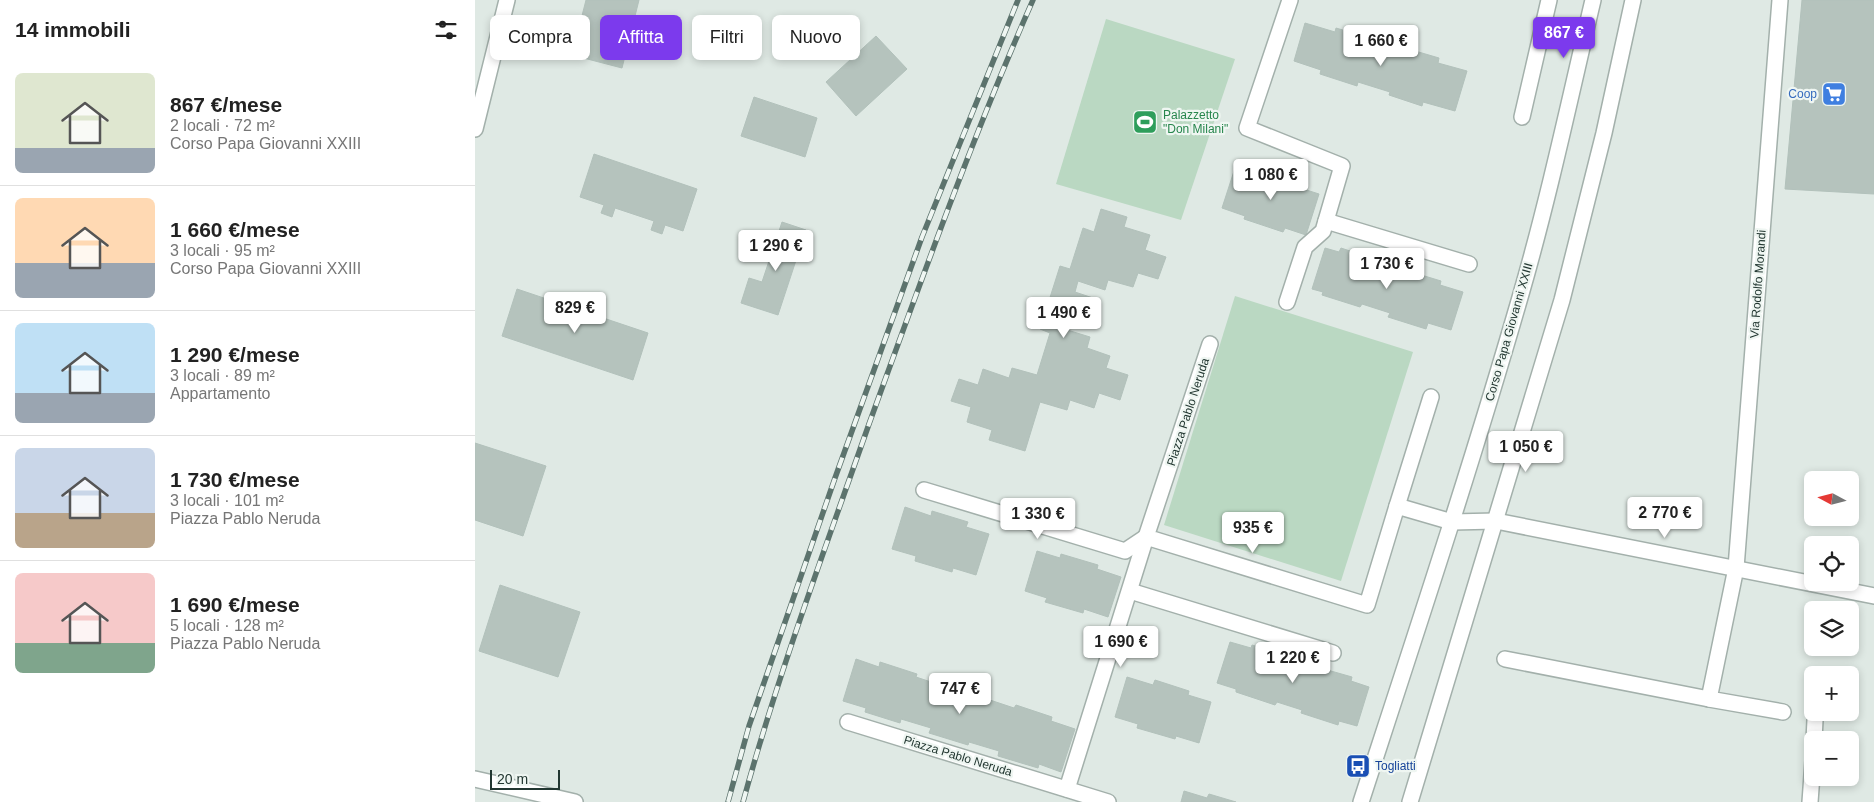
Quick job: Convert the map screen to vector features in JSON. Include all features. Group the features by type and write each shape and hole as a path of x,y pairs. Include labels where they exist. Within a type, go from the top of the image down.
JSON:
{"street":[{"path":"475,129 507,0"},
{"path":"1287,302 1305,247 1323,231 1342,166 1247,128 1289,0"},
{"path":"1522,118 1549,0"},
{"name":"Corso Papa Giovanni XXIII","path":"1361,802 1452,522 1522,292 1557,156 1593,0"},
{"path":"1410,802 1563,300 1604,133 1633,0"},
{"name":"Via Rodolfo Morandi","path":"1709,699 1736,568 1780,0"},
{"path":"1326,221 1469,264"},
{"name":"Piazza Pablo Neruda","path":"1067,789 1210,344"},
{"path":"924,490 1125,551 1147,537 1367,606 1431,397"},
{"path":"1397,506 1452,522 1496,521 1874,596"},
{"path":"1130,591 1333,653"},
{"path":"1505,659 1783,712"},
{"name":"Piazza Pablo Neruda","path":"848,722 1108,802"},
{"path":"475,780 575,802"},
{"path":"1810,802 1811,786"}],"green space":[{"name":"Palazzetto \"Don Milani\"","path":"1106,19 1235,59 1181,220 1056,184"},
{"path":"1235,296 1413,352 1341,581 1164,525"}],"building":[{"path":"586,0 639,0 635,15 600,15 600,60 624,60 622,68 590,60 590,15 582,15"},
{"name":"Coop","path":"1802,0 1874,0 1874,194 1785,189"},
{"path":"1305,23 1335,32 1336,28 1373,39 1371,43 1403,53 1405,48 1439,58 1438,63 1467,71 1455,111 1423,102 1422,106 1389,95 1390,92 1358,82 1357,86 1320,74 1321,70 1294,61"},
{"path":"876,36 907,69 856,116 826,82 850,60 860,60 860,51"},
{"path":"754,97 817,118 805,157 741,136"},
{"path":"594,154 697,189 683,231 665,225 662,234 651,230 654,221 615,208 612,217 601,213 604,205 580,197"},
{"path":"1235,168 1261,176 1262,172 1298,183 1297,187 1319,194 1306,235 1285,228 1283,232 1244,219 1245,216 1222,208"},
{"path":"1101,209 1127,217 1124,227 1150,235 1145,250 1166,257 1158,279 1138,273 1133,287 1108,280 1105,290 1078,281 1075,292 1096,299 1088,324 1067,318 1064,329 1090,337 1087,348 1110,356 1106,368 1128,375 1120,400 1099,393 1094,408 1070,400 1067,410 1040,402 1025,451 989,440 992,430 967,422 971,407 951,401 959,379 978,385 983,369 1009,378 1012,368 1037,375 1050,333 1040,329 1060,266 1070,269 1083,228 1094,232"},
{"path":"782,222 806,230 778,315 741,303 749,278 762,282"},
{"path":"1325,248 1339,252 1341,248 1374,259 1372,264 1404,274 1405,270 1441,281 1440,285 1463,292 1451,330 1428,323 1426,329 1388,317 1390,313 1362,304 1360,307 1322,295 1323,292 1312,289"},
{"path":"517,289 648,333 633,380 502,336"},
{"path":"475,443 546,466 523,536 475,520"},
{"path":"905,507 931,516 932,511 968,522 966,527 989,534 976,575 953,568 952,572 915,561 916,556 892,549"},
{"path":"1037,551 1060,558 1061,554 1098,565 1097,569 1121,577 1108,617 1084,609 1083,613 1045,602 1047,598 1025,591"},
{"path":"500,585 580,612 558,677 479,651"},
{"path":"1230,642 1251,648 1252,645 1286,655 1285,660 1352,677 1351,681 1369,687 1357,726 1339,721 1338,725 1301,713 1302,710 1277,702 1275,705 1236,692 1236,689 1217,683"},
{"path":"856,659 879,667 880,662 917,674 916,677 946,687 947,683 985,695 984,698 1014,708 1016,705 1052,717 1051,721 1075,729 1061,772 1039,764 1038,768 998,756 999,751 969,742 968,745 929,733 931,728 901,719 900,723 865,712 866,708 843,701"},
{"path":"1127,677 1153,685 1155,680 1189,691 1188,695 1211,702 1199,743 1176,736 1175,739 1137,728 1138,724 1115,717"},
{"path":"1184,791 1207,798 1209,794 1236,802 1181,802"}],"railway":[{"path":"728,802 749,726 835,478 922,237 1018,0"},
{"path":"743,802 771,707 869,424 968,157 1033,0"}],"place":[{"name":"Coop","path":"1834,94"},
{"name":"Palazzetto \"Don Milani\"","path":"1145,122"},
{"name":"Togliatti","path":"1358,766"}]}
